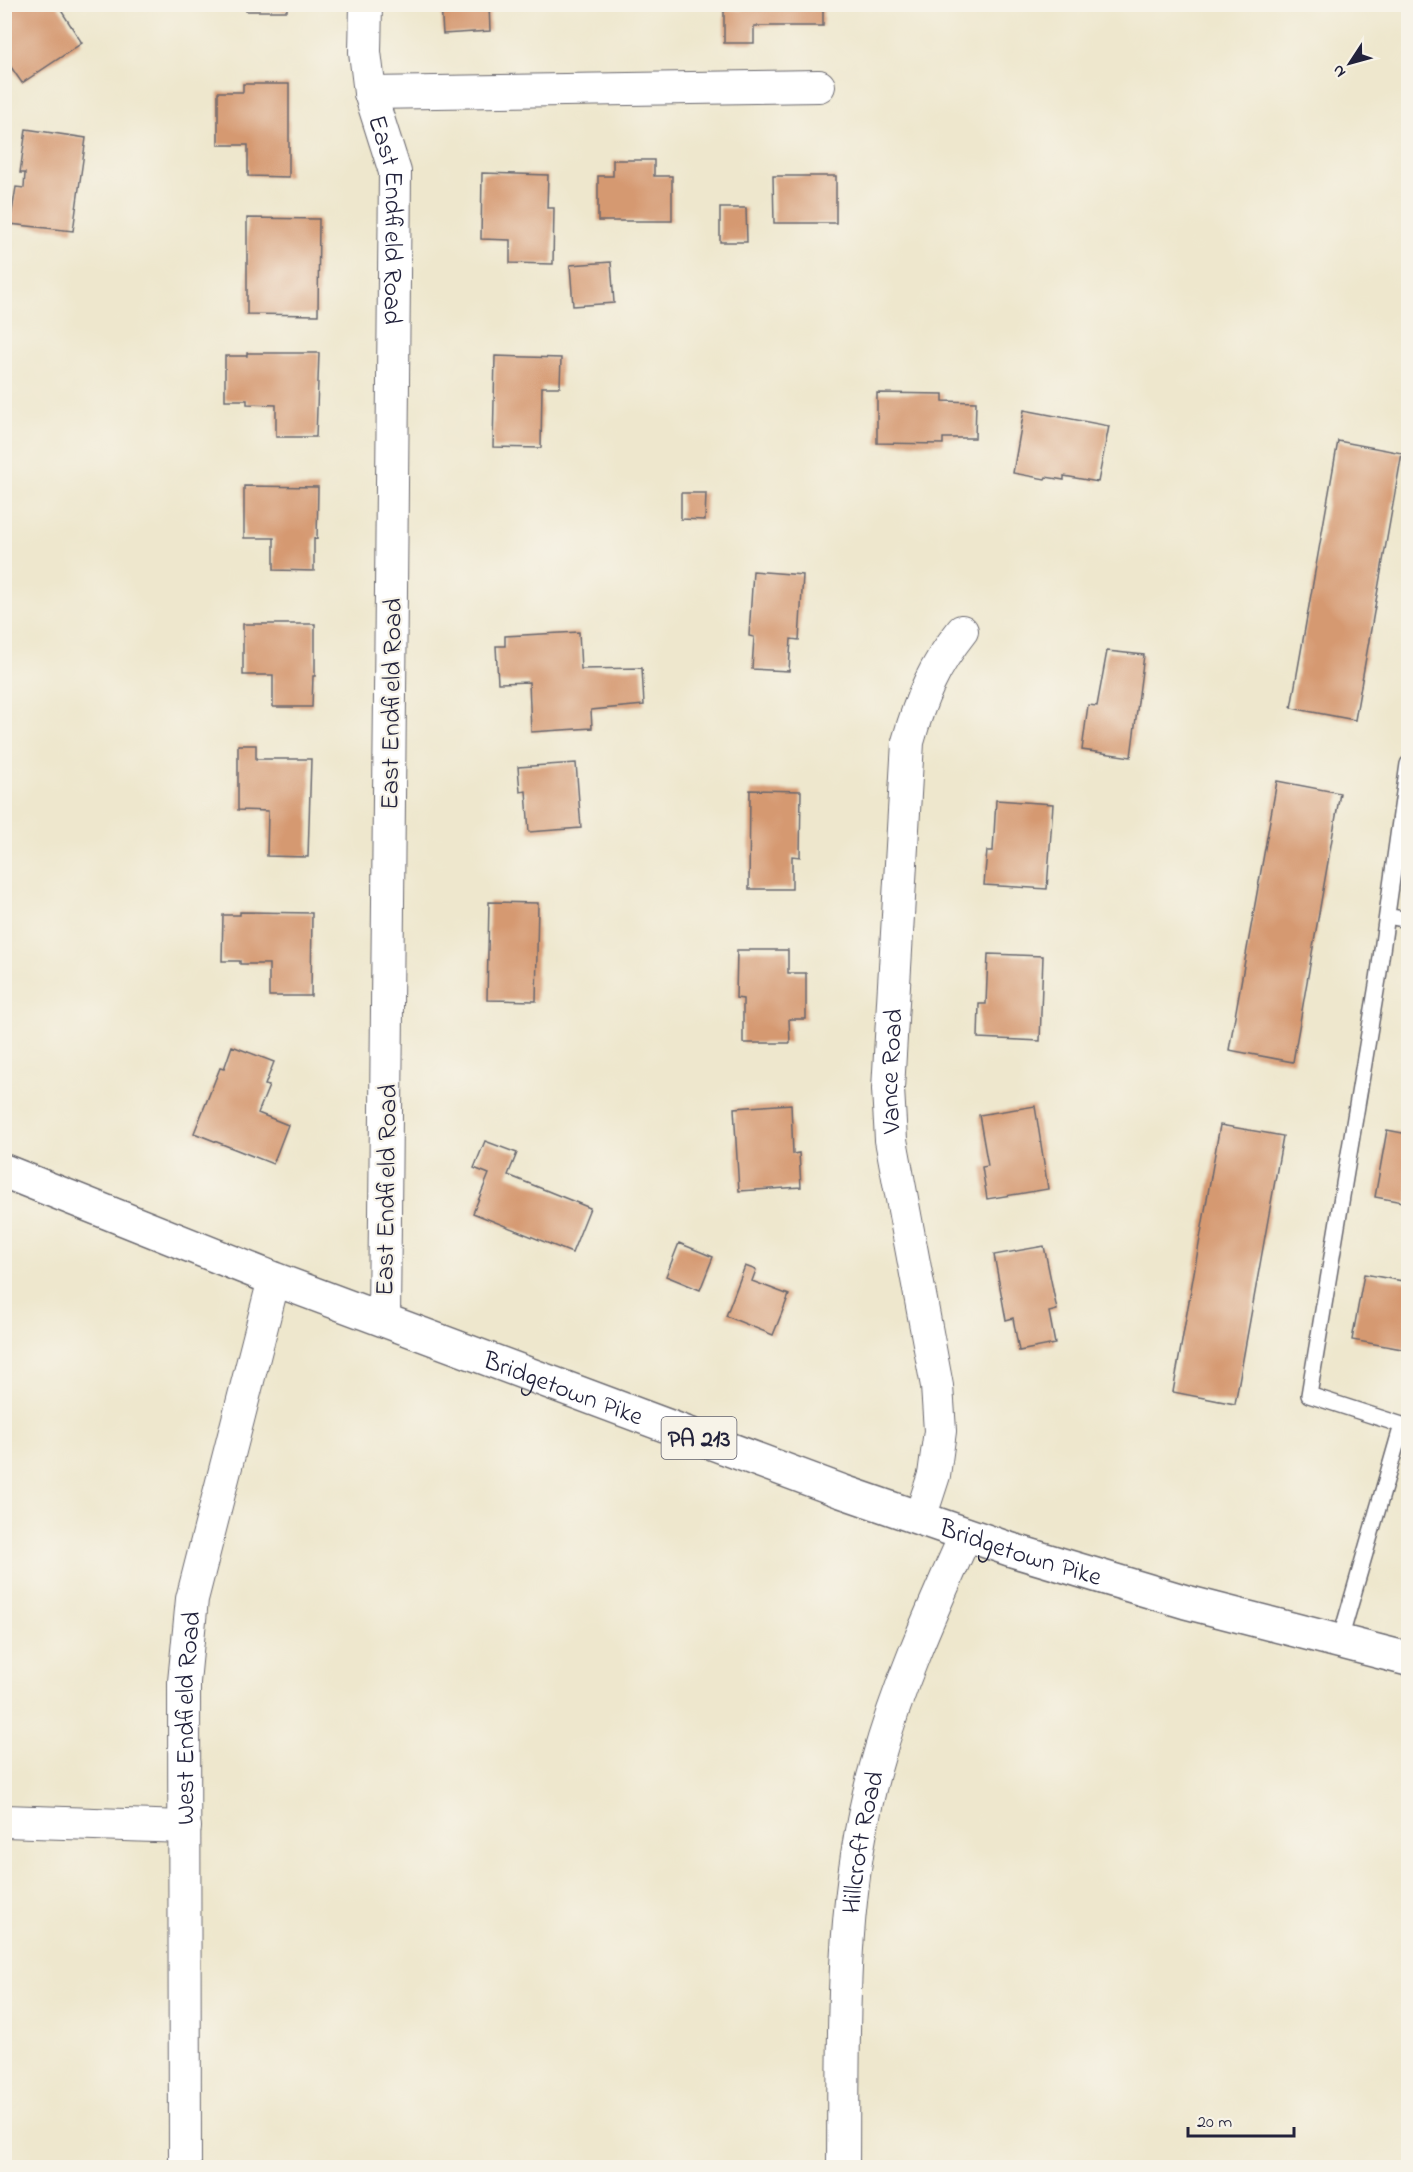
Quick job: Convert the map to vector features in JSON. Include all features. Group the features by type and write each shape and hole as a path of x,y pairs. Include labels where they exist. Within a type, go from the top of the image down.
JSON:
{"main road":[{"name":"Bridgetown Pike","path":"4,1171 274,1279 842,1491 1012,1550 1186,1602 1408,1659"}],"street":[{"name":"East Endfield Road","path":"366,4 365,52 370,93 395,172 384,1320"},
{"name":"East Endfield Road","path":"370,93 819,86"},
{"name":"Vance Road","path":"920,1518 934,1475 940,1431 937,1386 891,1140 888,1089 908,742 918,705 934,670 962,631"},
{"name":"West Endfield Road","path":"185,2168 184,1682 192,1599 274,1279"},
{"name":"Hillcroft Road","path":"843,2168 845,1967 850,1900 860,1834 875,1768 894,1704 918,1641 966,1534"},
{"path":"4,1821 185,1827"}],"lane":[{"path":"1341,1640 1405,1425 1309,1395 1378,979 1408,764"},
{"path":"1387,916 1408,920"}],"building":[{"path":"4,4 57,4 82,43 22,83 4,57 4,52 8,50 4,44"},
{"path":"246,4 287,4 287,11 246,11"},
{"path":"441,4 489,4 490,31 443,34"},
{"path":"742,4 823,4 823,26 754,26 754,43 724,43 724,9 742,10"},
{"path":"243,84 289,84 289,177 248,176 248,145 218,145 218,92 243,92"},
{"path":"26,129 86,138 73,231 10,224 16,187 24,188 25,173 20,173"},
{"path":"613,160 654,160 654,176 672,176 672,221 598,221 598,176 613,176"},
{"path":"482,173 548,175 547,208 554,208 553,264 510,263 510,240 481,239"},
{"path":"773,176 836,176 836,223 774,223"},
{"path":"720,208 746,208 747,242 720,242"},
{"path":"247,218 319,219 318,315 247,314"},
{"path":"611,262 614,303 573,306 570,265"},
{"path":"247,353 319,353 316,437 276,437 276,405 247,404 247,400 225,400 225,356 247,356"},
{"path":"495,356 561,358 560,387 542,387 541,448 493,447"},
{"path":"877,393 943,394 943,401 976,402 975,438 943,438 943,444 877,443"},
{"path":"1024,410 1109,426 1098,482 1064,476 1064,480 1046,477 1045,479 1013,473"},
{"path":"1338,441 1402,453 1355,720 1291,708"},
{"path":"244,486 318,487 314,571 274,570 274,538 244,538"},
{"path":"681,493 706,493 705,520 681,519"},
{"path":"753,571 803,575 799,640 791,639 789,671 752,669 754,637 749,636"},
{"path":"243,624 315,624 315,676 313,676 312,707 273,707 273,675 243,675"},
{"path":"579,632 581,669 642,668 644,705 591,710 592,728 531,732 529,682 498,683 496,646 505,646 505,636"},
{"path":"1107,651 1144,655 1131,757 1082,750 1088,705 1097,706"},
{"path":"238,745 256,745 256,759 311,759 308,857 267,856 268,811 238,810"},
{"path":"576,763 581,828 529,832 526,791 520,792 518,767"},
{"path":"1277,781 1340,793 1293,1062 1229,1050"},
{"path":"750,790 801,791 800,857 792,856 792,889 749,889"},
{"path":"996,800 1053,804 1047,889 984,885 987,851 993,851"},
{"path":"489,902 538,903 536,1001 487,1000"},
{"path":"240,912 312,913 311,996 269,996 269,964 240,964 240,961 222,961 223,915 240,915"},
{"path":"737,950 788,950 788,973 806,973 806,1019 789,1019 790,1043 743,1043 743,999 736,998"},
{"path":"988,954 1043,956 1040,1041 978,1038 979,1004 986,1004"},
{"path":"232,1046 274,1062 265,1085 269,1086 258,1113 288,1125 273,1164 194,1133 220,1068 224,1069"},
{"path":"791,1104 793,1154 799,1153 801,1187 739,1191 734,1108"},
{"path":"1035,1106 1048,1189 987,1199 982,1167 988,1166 979,1115"},
{"path":"1220,1125 1283,1136 1235,1404 1173,1392"},
{"path":"1387,1130 1408,1134 1408,1203 1375,1197"},
{"path":"485,1141 517,1153 508,1175 590,1208 572,1253 473,1213 489,1174 474,1168"},
{"path":"679,1243 713,1257 700,1290 666,1276"},
{"path":"1044,1246 1057,1310 1049,1312 1055,1344 1019,1351 1013,1318 1006,1320 994,1255"},
{"path":"745,1266 756,1270 752,1281 789,1295 773,1335 726,1316"},
{"path":"1364,1274 1408,1282 1408,1350 1352,1340"}]}
